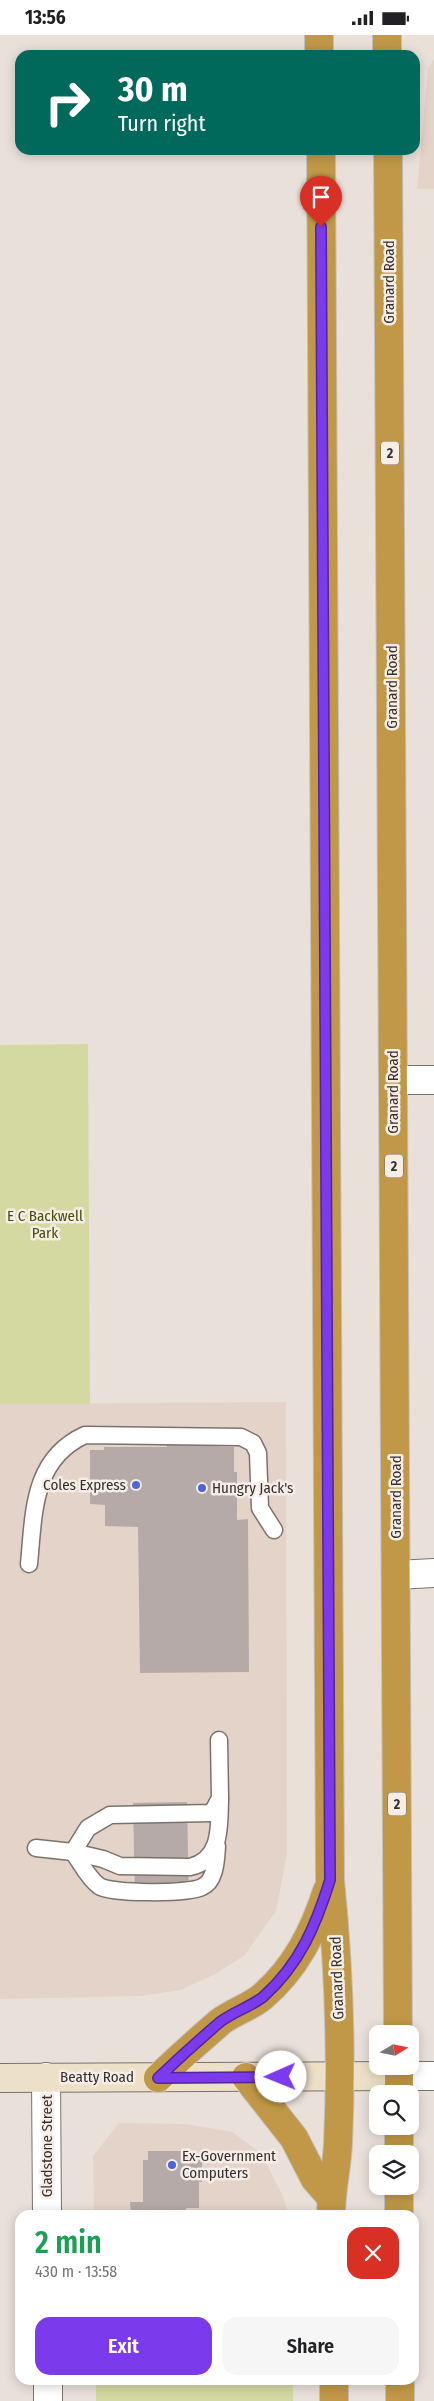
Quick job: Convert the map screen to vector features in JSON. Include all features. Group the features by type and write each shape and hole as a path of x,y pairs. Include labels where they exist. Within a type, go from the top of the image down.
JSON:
{"highway":[{"path":"319,35 319,50"},
{"path":"387,35 387,50"},
{"name":"Granard Road","path":"321,155 330,1880 338,1966 339,2076 338,2143 331,2206"},
{"name":"Granard Road","path":"388,155 398,2025"},
{"path":"158,2078 222,2021 255,2002 274,1986 303,1948 316,1923 330,1880"},
{"path":"246,2077 294,2139 331,2206"},
{"path":"399,2195 399,2210"},
{"path":"334,2385 334,2401"},
{"path":"400,2385 400,2401"}],"main road":[{"name":"Beatty Road","path":"0,2078 339,2076 399,2079"}],"street":[{"path":"393,1080 434,1080"},
{"path":"396,1575 434,1573"},
{"name":"Beatty Road","path":"399,2079 434,2075"},
{"name":"Gladstone Street","path":"46,2077 47,2210"},
{"path":"48,2385 48,2401"}],"lane":[{"path":"29,1564 38,1492 50,1461 68,1443 85,1435 241,1437 253,1443 258,1453 260,1508 274,1530"},
{"path":"73,1852 100,1887 123,1892 190,1890 203,1887 211,1878 217,1844 220,1797 219,1740"},
{"path":"73,1852 88,1828 110,1815 212,1813 220,1797"},
{"path":"36,1848 73,1852 103,1859 120,1866 190,1867 201,1864 217,1844"}],"shaded area":[{"path":"434,59 434,189 417,189 428,69"},
{"path":"286,1402 287,1854 276,1911 244,1956 215,1974 181,1990 140,1996 0,1999 0,1404"},
{"path":"119,2123 186,2124 232,2132 261,2153 283,2196 287,2210 94,2210 93,2156"}],"green space":[{"name":"E C Backwell Park","path":"88,1044 90,1404 0,1404 0,1045"},
{"path":"96,2385 293,2385 293,2401 96,2401"}],"building":[{"path":"166,1437 213,1438 213,1446 234,1447 234,1472 237,1472 237,1520 248,1519 249,1672 140,1673 138,1527 105,1526 105,1505 90,1504 90,1450 104,1450 104,1447 167,1447"},
{"path":"187,1802 189,1900 135,1901 133,1803"},
{"name":"Ex-Government Computers","path":"148,2151 186,2151 186,2156 199,2157 202,2160 202,2182 199,2182 199,2208 186,2208 186,2210 131,2210 130,2202 143,2202 143,2160 148,2160"}],"place":[{"name":"Coles Express","path":"136,1485"},
{"name":"Hungry Jack's","path":"202,1488"},
{"name":"Ex-Government Computers","path":"172,2165"}],"route":[{"path":"281,2077 158,2078 222,2021 262,1997 274,1986 303,1948 316,1923 330,1880 321,227"}]}
